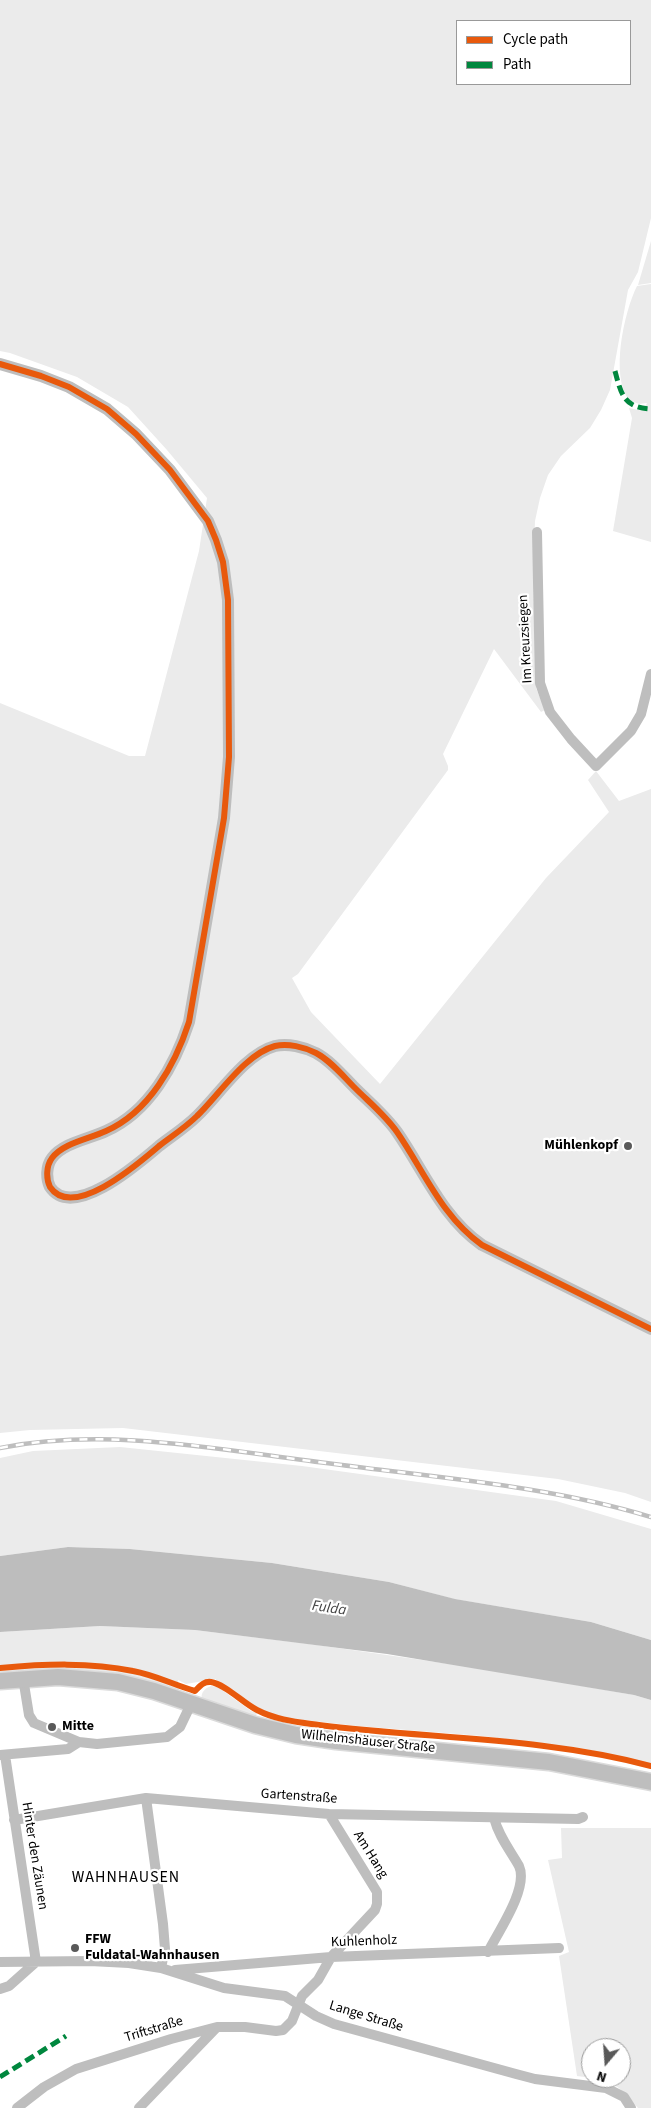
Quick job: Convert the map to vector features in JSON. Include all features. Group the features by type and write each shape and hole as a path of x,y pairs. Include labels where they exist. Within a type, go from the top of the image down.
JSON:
{"main road":[{"name":"Wilhelmshäuser Straße","path":"0,1681 24,1678 72,1677 109,1681 154,1690 255,1725 316,1738 518,1758 579,1767 651,1782"}],"street":[{"path":"0,364 68,387 107,409 136,434 170,470 208,521 223,562 228,600 228,757 224,818 189,1022 177,1054 150,1098 138,1110 116,1127 69,1146 51,1158 47,1170 48,1183 52,1191 61,1196 72,1198 101,1188 126,1173 196,1116 250,1060 274,1047 295,1046 324,1058 379,1111 396,1130 447,1210 470,1236 482,1245 651,1329"},
{"name":"Im Kreuzsiegen","path":"537,532 540,682 550,712 571,739 596,766 631,731 641,714 651,674"},
{"path":"24,1678 24,1695 29,1715 34,1723 79,1742 97,1744 167,1737 180,1727 191,1704"},
{"path":"2,1755 68,1749 79,1742"},
{"name":"Hinter den Zäunen","path":"2,1755 36,1962"},
{"path":"146,1798 164,1924 166,1969"},
{"name":"Gartenstraße","path":"14,1820 146,1798 328,1814 578,1819 583,1817"},
{"name":"Am Hang","path":"298,2005 302,1996 318,1980 331,1957 375,1910 378,1898 377,1892 328,1814"},
{"path":"488,1952 522,1881 520,1868 497,1830 494,1818"},
{"name":"Kuhlenholz","path":"166,1969 331,1957 558,1948"},
{"name":"Lange Straße","path":"0,1962 90,1961 128,1963 166,1969 224,1988 285,1996 316,2016 334,2024 534,2079 615,2090 624,2097 631,2108"},
{"path":"0,1989 9,1986 36,1962"},
{"name":"Triftstraße","path":"16,2108 44,2087 76,2069 171,2038 217,2027 283,2030 292,2021 298,2005"},
{"path":"139,2108 217,2027"}],"shaded area":[{"path":"0,0 651,0 651,218 638,272 628,290 610,390 590,428 561,456 548,475 535,521 533,576 536,688 545,710 541,712 494,649 443,754 448,770 298,974 292,978 311,1012 380,1084 546,878 609,812 588,780 596,771 619,801 651,789 651,1502 625,1493 558,1479 123,1428 30,1430 0,1433 0,703 129,756 145,756 199,551 207,498 128,407 77,377 0,351"},
{"path":"651,241 651,283 638,285"},
{"path":"651,284 651,542 613,531 632,418 629,408 643,411 647,403 639,404 629,400 623,389 620,376 621,344 628,311 637,286"},
{"path":"120,1447 302,1466 556,1501 651,1529 651,1640 591,1622 454,1599 389,1582 272,1563 130,1549 68,1547 0,1556 0,1458 33,1451"},
{"path":"100,1626 195,1630 317,1645 485,1669 634,1695 651,1700 651,1764 585,1749 482,1736 357,1726 278,1717 257,1709 215,1679 186,1684 178,1680 179,1692 0,1676 0,1632"},
{"path":"211,1686 218,1687 251,1711 257,1713 255,1719 202,1700 203,1691"},
{"path":"561,1828 651,1828 651,2108 638,2108 619,2088 631,2088 631,2038 581,2038 581,2077 577,2076 559,1956 569,1952 548,1860 562,1858"}],"water":[{"name":"Fulda","path":"68,1547 130,1549 272,1563 389,1582 455,1599 591,1622 651,1640 651,1700 634,1695 387,1654 195,1630 100,1626 0,1632 0,1556"}],"railway":[{"path":"0,1448 41,1442 83,1439 125,1440 209,1447 534,1490 612,1506 651,1517"}],"marked path":[{"path":"615,371 622,393 629,403 651,409"},
{"path":"0,2077 66,2036"}],"cycle path":[{"path":"0,364 41,376 69,387 107,409 136,434 170,470 208,521 223,562 228,600 229,757 224,818 189,1022 168,1070 147,1100 121,1123 106,1131 69,1145 57,1153 50,1161 48,1169 47,1176 50,1187 60,1196 74,1197 106,1186 184,1128 253,1057 275,1046 291,1045 301,1047 327,1060 387,1120 407,1147 435,1193 468,1234 482,1245 651,1329"},
{"path":"0,1668 50,1665 84,1665 117,1668 141,1673 195,1691 204,1683 211,1682 222,1686 257,1710 287,1720 361,1730 569,1749 651,1766"}],"place":[{"name":"Mühlenkopf","path":"628,1146"},
{"name":"Mitte","path":"52,1727"},
{"name":"FFW Fuldatal-Wahnhausen","path":"75,1948"}],"district":[{"name":"WAHNHAUSEN","path":"126,1878"}]}
